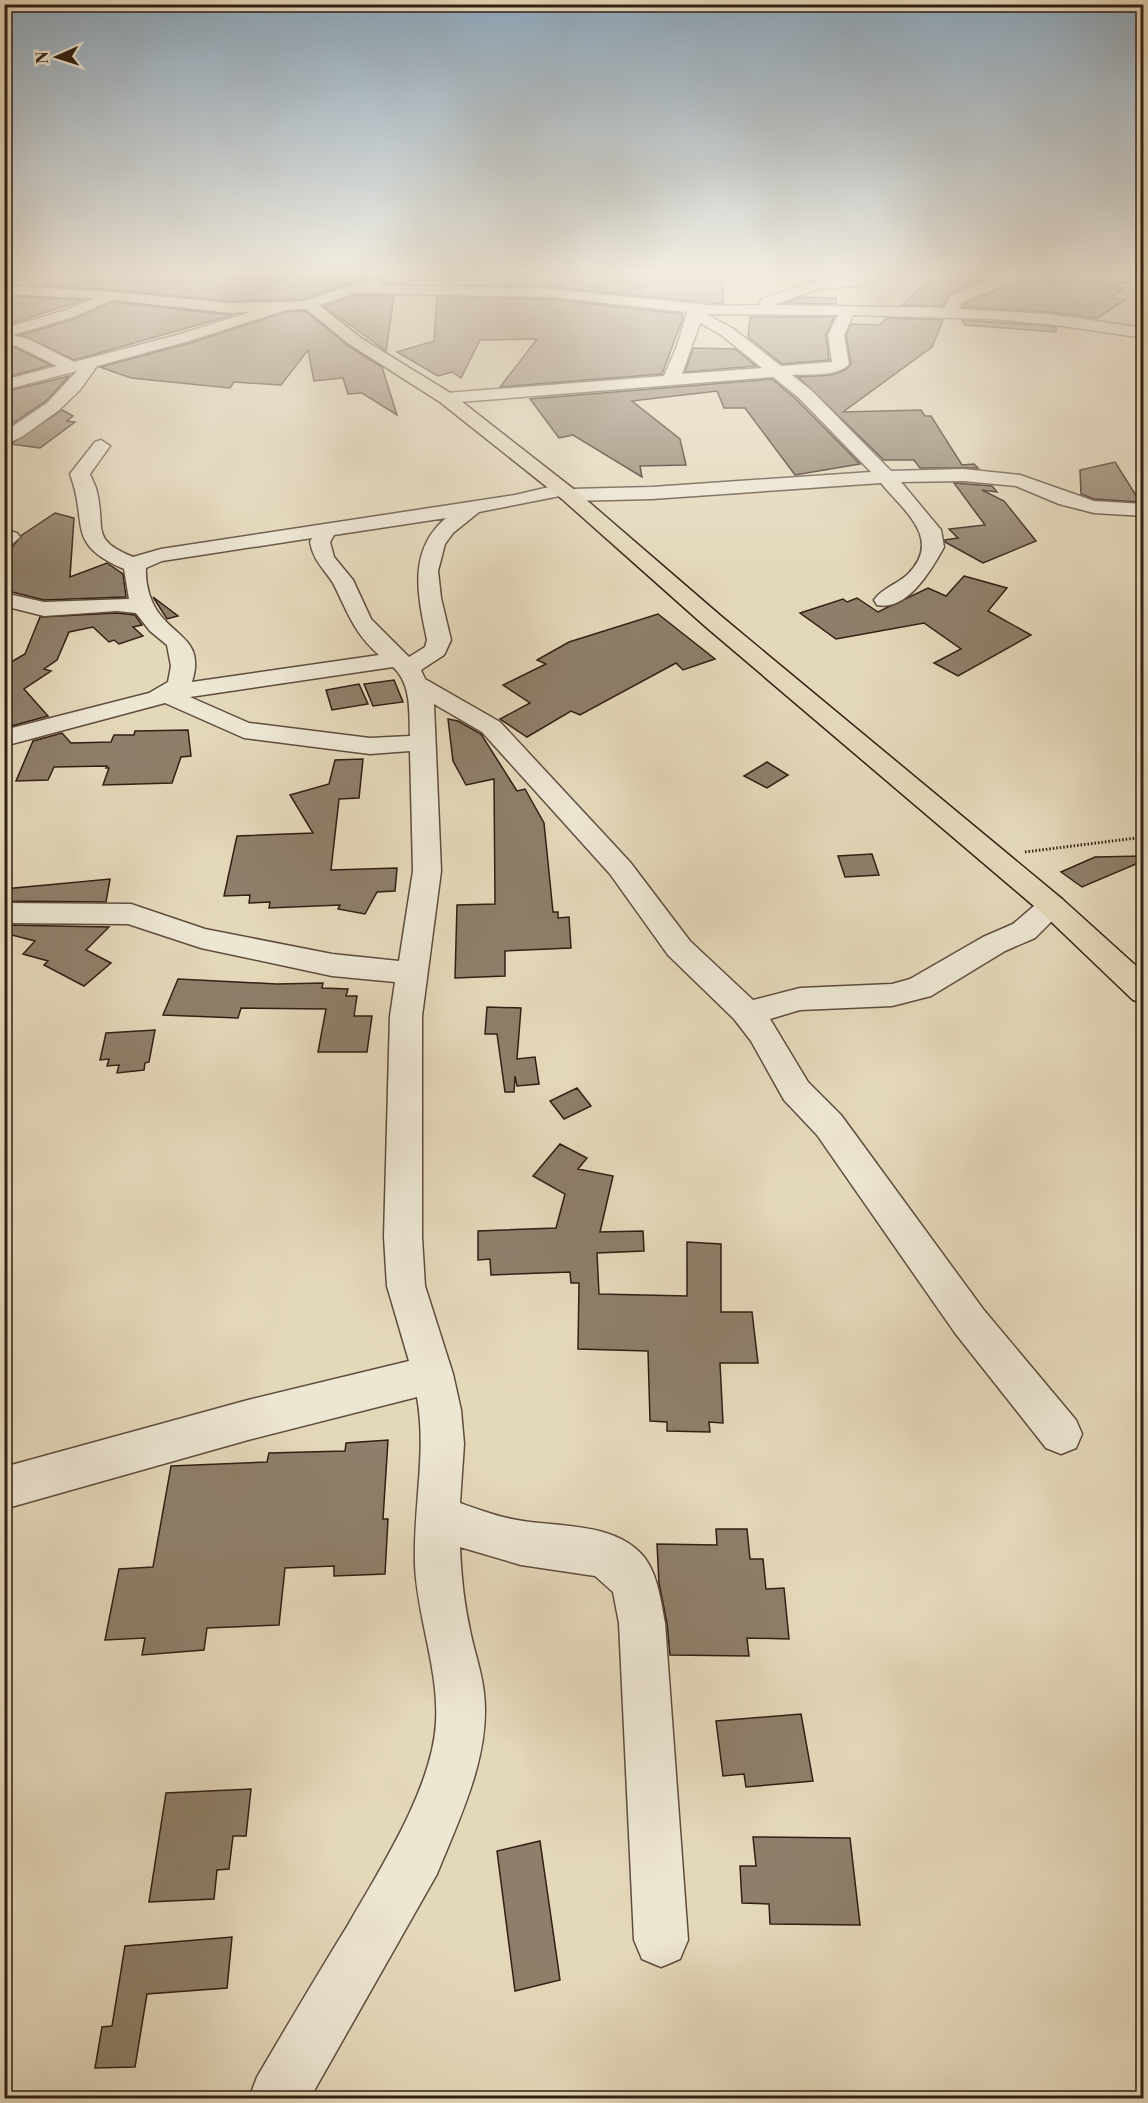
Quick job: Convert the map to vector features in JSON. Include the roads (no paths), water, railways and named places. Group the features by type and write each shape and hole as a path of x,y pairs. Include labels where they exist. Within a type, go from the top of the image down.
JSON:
{"main road":[{"path":"406,373 446,398 566,493 714,622 1052,906 1143,992"}],"street":[{"path":"4,385 49,373"},
{"path":"4,440 67,394 85,373"},
{"path":"669,381 674,373"},
{"path":"446,398 777,373"},
{"path":"779,373 806,394 886,477 931,530 934,547 917,577 885,600"},
{"path":"101,446 80,474 88,495 90,534 93,543 105,554 135,566 152,557 566,493 776,487 886,477 963,475 1020,481 1080,504 1143,510"},
{"path":"4,738 169,693 408,671 436,650 439,640 426,574 431,548 444,530 472,508"},
{"path":"327,529 320,542 324,558 342,580 361,621 408,671 491,727 621,868 679,948 706,971 748,1015 763,1033 796,1091 828,1125 969,1321 1060,1434"},
{"path":"135,566 134,572 143,607 157,625 178,644 182,655 181,681 169,693"},
{"path":"4,599 44,609 117,604 143,607"},
{"path":"278,2098 418,1855 456,1755 461,1723 460,1691 446,1629 438,1567 437,1517 442,1444 440,1410 433,1374 406,1286 403,1237 406,1016 427,871 421,696 408,671"},
{"path":"169,693 244,730 370,746 398,746 423,741"},
{"path":"748,1015 771,1005 800,999 892,995 920,988 994,944 1024,931 1052,906"},
{"path":"4,913 107,912 131,914 169,929 212,940 332,965 413,973"},
{"path":"4,1488 248,1420 433,1374"},
{"path":"437,1517 509,1541 576,1548 609,1559 628,1573 636,1588 642,1623 661,1940"}]}
